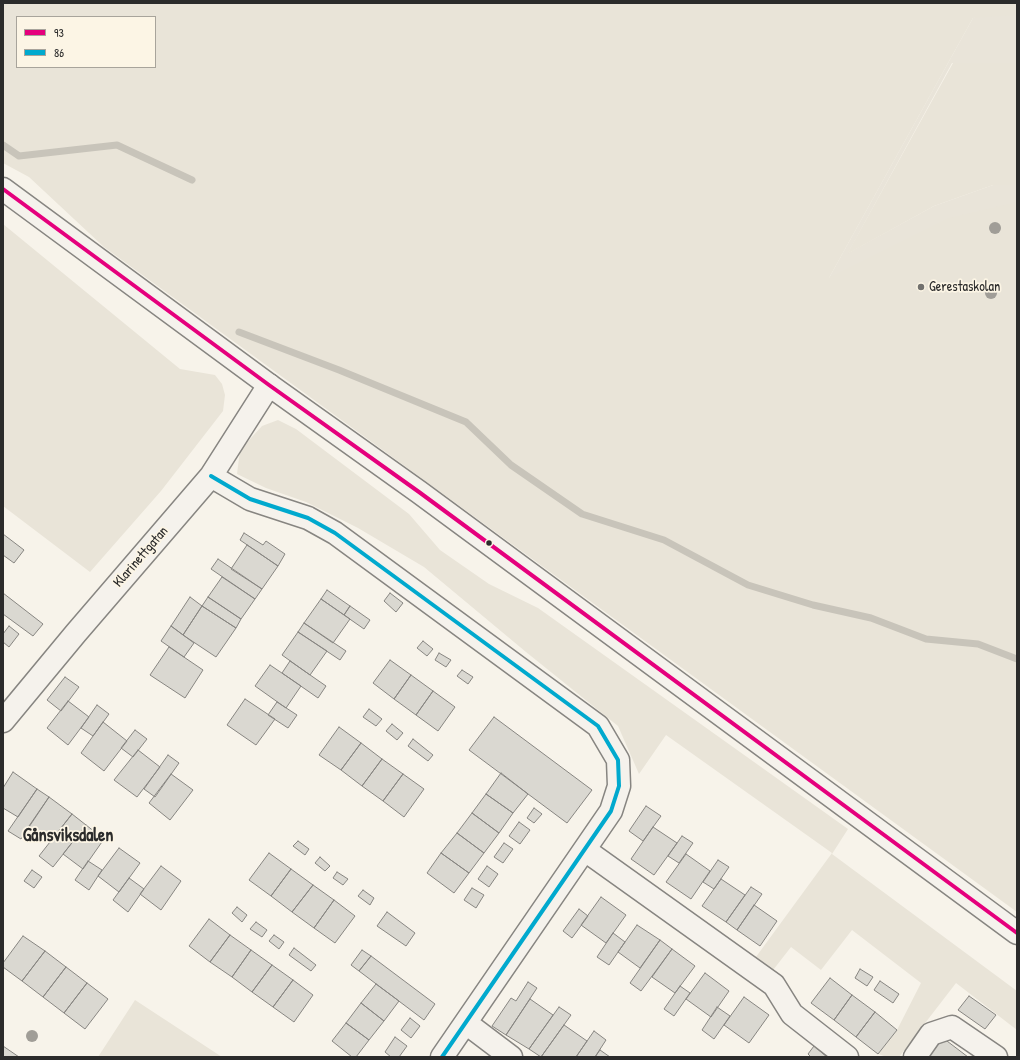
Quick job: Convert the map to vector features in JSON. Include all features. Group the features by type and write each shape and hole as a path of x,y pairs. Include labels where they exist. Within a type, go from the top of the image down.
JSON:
{"street":[{"path":"3,189 269,385 419,492 1017,932"},
{"name":"Klarinettgatan","path":"3,721 76,633 211,476 269,385"},
{"path":"211,476 250,499 308,518 335,533 598,726 618,760 619,786 611,811 442,1057"},
{"path":"585,850 774,986 792,1014 848,1057"},
{"path":"466,1023 511,1057"},
{"path":"915,1057 931,1034 952,1027 996,1057"}],"shaded area":[{"path":"3,3 1017,3 1017,15 973,18 829,278 949,218 1017,202 1017,912 104,247 29,177 3,163"},
{"name":"Gerestaskolan","path":"1017,3 1017,63 952,63 848,253 934,206 993,185 1017,185 1017,569 819,296 973,18"},
{"path":"953,63 1017,63 1017,185 993,185 934,206 847,254"},
{"path":"3,224 180,369 215,375 222,384 225,395 223,411 161,491 90,572 3,506"},
{"path":"278,420 296,429 409,514 440,550 489,584 538,608 848,829 832,854 1017,991 1017,1030 956,983 899,1057 887,1057 878,1054 897,1030 921,983 852,930 821,970 791,947 770,974 753,961 832,853 666,735 639,774 618,726 424,567 358,528 306,502 266,488 237,474 240,450 262,426"},
{"path":"135,1000 222,1057 98,1057"}],"building":[{"path":"244,533 263,545 266,541 285,554 278,566 240,540"},
{"path":"3,534 24,550 14,563 3,555"},
{"path":"247,545 278,566 262,589 231,569"},
{"path":"218,559 262,589 255,599 211,569"},
{"path":"222,577 255,599 241,619 208,597"},
{"path":"327,590 350,606 344,615 321,599"},
{"path":"3,593 43,624 33,636 3,614"},
{"path":"390,593 403,603 396,612 384,601"},
{"path":"190,597 202,606 183,635 171,626"},
{"path":"208,597 241,619 236,628 202,606"},
{"path":"321,599 350,619 333,643 304,623"},
{"path":"202,606 236,628 216,657 183,635"},
{"path":"350,606 370,620 364,629 344,615"},
{"path":"304,623 346,651 340,660 298,632"},
{"path":"9,626 19,634 9,647 3,642 3,634"},
{"path":"171,626 194,643 184,657 161,641"},
{"path":"298,632 327,651 310,675 282,655"},
{"path":"423,641 433,649 427,656 417,648"},
{"path":"169,647 203,670 185,698 150,675"},
{"path":"439,653 451,660 446,667 435,660"},
{"path":"390,660 411,675 394,699 373,683"},
{"path":"290,661 326,686 318,698 282,673"},
{"path":"270,665 301,686 286,708 255,686"},
{"path":"462,670 473,677 468,684 457,676"},
{"path":"411,675 433,691 416,715 394,699"},
{"path":"65,677 79,687 61,711 47,700"},
{"path":"433,691 455,707 438,731 416,715"},
{"path":"245,699 275,719 256,745 227,725"},
{"path":"68,701 89,717 68,745 47,728"},
{"path":"277,702 297,715 288,728 268,715"},
{"path":"97,705 109,714 93,736 81,728"},
{"path":"369,709 382,719 376,726 363,717"},
{"path":"494,717 592,790 567,823 469,750"},
{"path":"103,722 127,741 104,771 81,753"},
{"path":"392,724 403,733 397,740 386,731"},
{"path":"339,727 361,743 341,770 319,755"},
{"path":"135,730 147,739 133,757 121,748"},
{"path":"413,739 433,755 428,761 408,746"},
{"path":"361,743 382,759 362,786 341,770"},
{"path":"138,750 160,767 137,797 114,780"},
{"path":"168,755 179,763 155,797 144,789"},
{"path":"382,759 403,774 383,801 362,786"},
{"path":"13,772 37,789 18,817 3,808 3,788"},
{"path":"501,773 528,794 513,813 486,794"},
{"path":"171,774 193,790 170,820 149,803"},
{"path":"403,774 424,789 404,817 383,801"},
{"path":"37,789 49,797 21,839 8,831"},
{"path":"486,794 513,813 499,833 472,813"},
{"path":"49,797 72,814 50,842 29,826"},
{"path":"646,806 661,816 643,841 629,831"},
{"path":"534,808 542,814 534,823 527,818"},
{"path":"472,813 499,833 484,853 457,833"},
{"path":"72,814 86,825 53,867 39,856"},
{"path":"519,822 530,830 520,844 509,836"},
{"path":"86,825 104,839 83,869 63,854"},
{"path":"653,827 677,843 654,875 631,859"},
{"path":"457,833 484,853 469,873 441,853"},
{"path":"682,836 693,843 679,863 668,856"},
{"path":"298,841 309,849 305,855 293,846"},
{"path":"504,843 513,849 503,863 494,857"},
{"path":"119,848 140,863 119,892 98,876"},
{"path":"269,853 291,869 271,896 249,880"},
{"path":"441,853 469,873 454,893 427,873"},
{"path":"686,854 710,871 691,899 666,882"},
{"path":"320,857 330,866 325,871 315,863"},
{"path":"718,860 729,867 714,889 703,882"},
{"path":"88,861 102,870 89,890 75,880"},
{"path":"161,866 181,881 161,910 140,894"},
{"path":"487,866 498,874 489,887 478,879"},
{"path":"291,869 313,885 292,912 271,896"},
{"path":"32,870 42,877 34,888 24,881"},
{"path":"337,872 348,879 343,885 333,878"},
{"path":"129,878 144,889 128,912 113,900"},
{"path":"721,879 745,895 726,922 702,906"},
{"path":"313,885 334,900 314,928 292,912"},
{"path":"751,887 762,894 737,930 726,922"},
{"path":"472,888 484,895 476,908 464,900"},
{"path":"363,890 374,898 370,905 358,896"},
{"path":"601,897 626,915 606,943 581,925"},
{"path":"334,900 355,916 335,943 314,928"},
{"path":"754,905 777,921 760,946 737,930"},
{"path":"237,907 247,915 242,922 232,913"},
{"path":"579,909 588,916 572,938 563,931"},
{"path":"387,912 415,933 406,946 377,926"},
{"path":"209,919 230,935 210,962 189,946"},
{"path":"256,922 267,930 262,937 250,929"},
{"path":"637,925 660,940 640,968 618,952"},
{"path":"613,933 625,942 609,965 597,957"},
{"path":"230,935 251,950 232,977 210,962"},
{"path":"274,935 284,942 279,949 269,941"},
{"path":"23,936 45,951 22,981 3,967 3,963"},
{"path":"660,940 672,949 641,991 630,983"},
{"path":"294,948 316,965 311,971 289,955"},
{"path":"672,949 695,966 675,993 652,977"},
{"path":"251,950 272,965 252,992 232,977"},
{"path":"362,950 371,956 359,971 351,965"},
{"path":"45,951 66,967 43,997 22,981"},
{"path":"371,956 435,1004 424,1020 359,971"},
{"path":"272,965 293,980 273,1007 252,992"},
{"path":"66,967 87,983 64,1013 43,997"},
{"path":"860,969 873,977 867,986 855,978"},
{"path":"705,973 729,991 711,1017 686,999"},
{"path":"830,978 852,995 834,1020 811,1003"},
{"path":"293,980 313,995 294,1022 273,1007"},
{"path":"880,981 899,994 893,1003 874,990"},
{"path":"528,982 537,988 506,1035 492,1026 511,998 516,1001"},
{"path":"87,983 108,999 85,1029 64,1013"},
{"path":"376,984 399,1001 384,1021 361,1003"},
{"path":"680,986 690,993 674,1016 664,1009"},
{"path":"852,995 875,1012 856,1037 834,1020"},
{"path":"969,996 996,1015 985,1029 958,1010"},
{"path":"744,997 769,1015 749,1043 724,1025"},
{"path":"530,999 553,1015 529,1049 506,1035"},
{"path":"361,1003 384,1021 369,1040 346,1023"},
{"path":"559,1007 571,1015 541,1057 529,1049"},
{"path":"717,1007 730,1016 714,1039 702,1030"},
{"path":"875,1012 897,1030 878,1054 856,1037"},
{"path":"410,1018 420,1026 411,1038 401,1030"},
{"path":"346,1023 369,1040 356,1057 352,1057 332,1041"},
{"path":"564,1025 587,1041 576,1057 541,1057"},
{"path":"594,1031 606,1040 595,1057 576,1057"},
{"path":"395,1037 407,1046 399,1057 391,1057 385,1052"},
{"path":"943,1038 968,1057 932,1057 930,1055"},
{"path":"3,1046 19,1057 3,1057"},
{"path":"814,1046 827,1057 811,1057 808,1054"},
{"path":"600,1050 610,1057 595,1057"}],"waterway":[{"path":"3,145 19,156 117,145 192,180"},
{"path":"239,332 339,370 466,422 511,465 582,514 664,540 748,585 813,605 871,618 926,639 978,644 1017,659"}],"transit line":[{"name":"93","path":"3,189 269,385 419,492 1017,933"},
{"name":"86","path":"211,476 250,499 308,518 335,533 598,726 618,760 619,786 611,811 442,1057"}],"place":[{"name":"Gerestaskolan","path":"921,287"}],"district":[{"name":"Gånsviksdalen","path":"68,836"}]}
